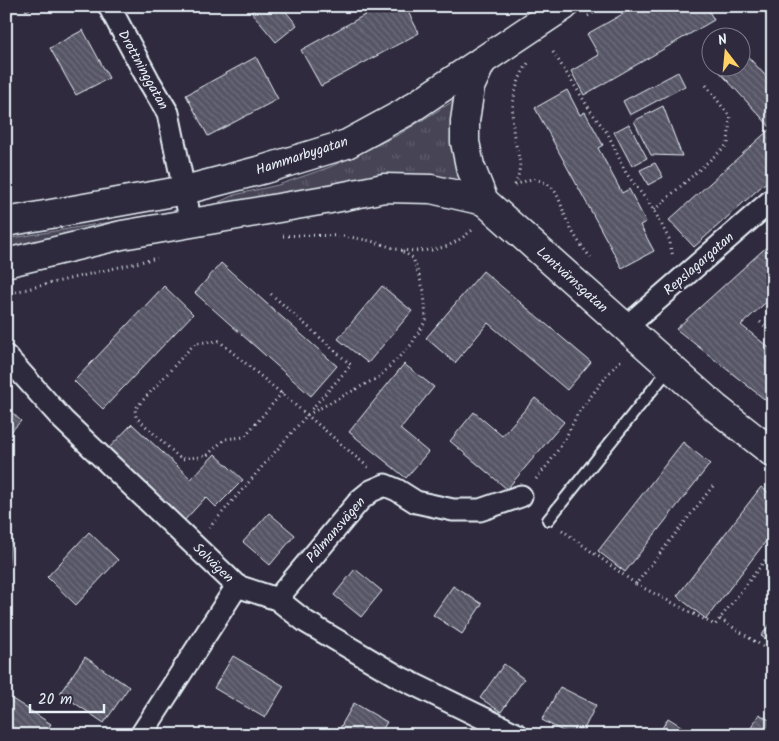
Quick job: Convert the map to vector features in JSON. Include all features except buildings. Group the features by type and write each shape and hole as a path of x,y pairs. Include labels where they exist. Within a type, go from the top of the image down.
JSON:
{"main road":[{"name":"Hammarbygatan","path":"6,222 185,190 265,169 347,144 404,113 482,61 574,12"},
{"name":"Lantvärnsgatan","path":"482,61 470,87 465,121 465,142 470,166 484,201 670,368 716,408 773,453"},
{"path":"6,263 122,235 384,188 431,190 484,201"}],"street":[{"name":"Drottninggatan","path":"108,6 168,113 191,223"},
{"name":"Repslagargatan","path":"625,328 773,199"},
{"name":"Solvägen","path":"6,356 63,420 237,586 277,599 306,622 399,677 518,735"},
{"path":"385,485 416,502 453,510 480,510 521,496"},
{"name":"Pålmansvägen","path":"277,599 360,500 371,491 385,485"},
{"path":"142,735 237,586"}],"lane":[{"path":"548,520 670,368"}],"path":[{"path":"574,12 605,6"},
{"path":"553,52 592,113 608,134 626,172 654,210 669,239 673,258"},
{"path":"530,60 516,84 514,98 513,126 521,163 515,185 534,179 545,182 552,187 558,194 567,222 582,247 594,262"},
{"path":"654,210 728,144 730,117 706,85"},
{"path":"281,236 345,236 371,241 400,250 416,251 448,246 475,228"},
{"path":"307,415 379,377 412,345 426,320 424,291 413,258 400,250"},
{"path":"6,294 157,258"},
{"path":"194,545 351,365 271,294"},
{"path":"760,322 773,333"},
{"path":"282,393 244,438 225,439 206,456 181,458 136,417 135,409 195,344 219,341 282,393 364,464 385,485"},
{"path":"521,496 550,462 566,437 578,412 625,356"},
{"path":"636,584 713,486"},
{"path":"548,520 636,584 715,625 773,550"},
{"path":"720,619 773,653"}],"green space":[{"path":"455,100 465,190 248,204 219,202 234,195 278,185 330,167 398,135"},
{"path":"153,215 152,218 6,248 6,239"}]}
